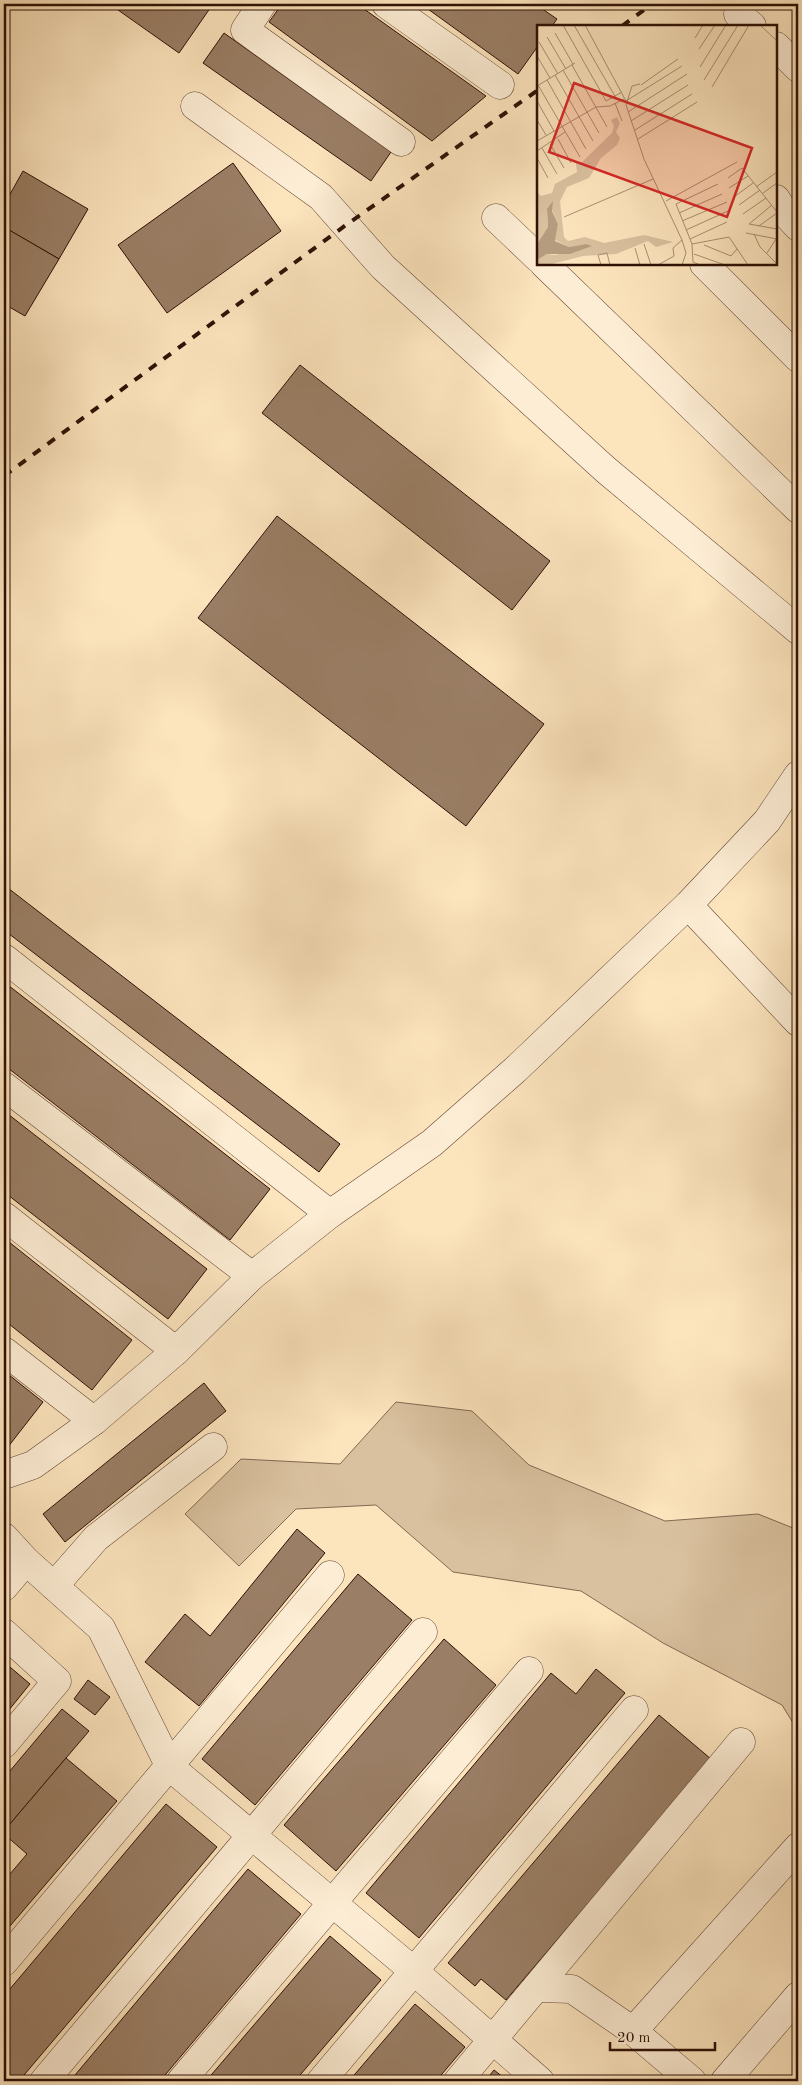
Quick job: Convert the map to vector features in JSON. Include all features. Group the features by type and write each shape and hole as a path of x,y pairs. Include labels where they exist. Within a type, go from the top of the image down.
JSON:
{"street":[{"path":"262,4 244,30 401,142"},
{"path":"386,4 500,85"},
{"path":"777,47 798,68"},
{"path":"195,106 321,197 383,267 606,470 798,630"},
{"path":"777,201 785,214 798,226"},
{"path":"496,218 537,257"},
{"path":"545,265 798,509"},
{"path":"705,265 798,358"},
{"path":"4,1476 33,1465 94,1421 176,1350 252,1276 330,1214 432,1144 515,1070 688,905 767,821 798,774"},
{"path":"688,905 798,1022"},
{"path":"4,958 330,1214"},
{"path":"4,1086 252,1276"},
{"path":"4,1216 176,1350"},
{"path":"4,1351 94,1421"},
{"path":"54,1586 96,1538 213,1447"},
{"path":"4,1537 26,1561 101,1628 170,1767 414,1972 540,2081"},
{"path":"4,1587 26,1561"},
{"path":"4,1962 330,1575"},
{"path":"44,2081 423,1632"},
{"path":"4,1633 57,1681 4,1744"},
{"path":"181,2081 529,1671"},
{"path":"321,2081 634,1710"},
{"path":"458,2081 741,1742"},
{"path":"633,2031 798,1847"},
{"path":"537,1988 572,1989 633,2031 692,2081"},
{"path":"725,2081 798,1996"}],"shaded area":[{"path":"396,1402 472,1411 529,1465 665,1521 758,1514 798,1530 798,1731 782,1705 663,1643 581,1591 453,1572 376,1505 296,1509 239,1566 185,1514 241,1459 340,1464"}],"building":[{"path":"112,4 213,4 179,53"},
{"path":"282,4 357,4 486,96 432,141 269,22"},
{"path":"421,4 535,4 557,19 553,25 537,25 537,47 518,74"},
{"path":"224,33 391,152 371,181 203,63"},
{"path":"233,163 281,231 167,313 118,245"},
{"path":"23,171 88,209 59,259 4,227 4,205"},
{"path":"4,227 59,259 25,316 4,304"},
{"path":"300,365 550,561 512,610 262,413"},
{"path":"277,516 544,724 466,826 198,618"},
{"path":"4,885 340,1144 319,1172 4,930"},
{"path":"4,982 270,1189 230,1240 4,1065"},
{"path":"4,1111 207,1269 168,1319 4,1192"},
{"path":"4,1238 132,1340 92,1390 4,1320"},
{"path":"4,1371 43,1402 4,1452"},
{"path":"204,1383 226,1411 65,1542 43,1514"},
{"path":"297,1529 325,1553 199,1706 145,1662 185,1614 210,1636"},
{"path":"358,1574 412,1620 255,1805 202,1759"},
{"path":"444,1639 496,1685 336,1871 284,1825"},
{"path":"4,1662 30,1684 4,1716"},
{"path":"596,1669 625,1693 419,1938 366,1893 551,1673 576,1694"},
{"path":"88,1680 110,1697 95,1715 74,1699"},
{"path":"62,1709 89,1731 4,1831 4,1778"},
{"path":"659,1715 711,1759 506,2000 481,1979 475,1986 448,1963"},
{"path":"66,1758 117,1801 4,1933 4,1881 27,1854 4,1834 4,1831"},
{"path":"166,1804 217,1847 19,2081 4,2081 4,1996"},
{"path":"248,1869 301,1914 160,2081 70,2081"},
{"path":"330,1936 381,1980 295,2081 206,2081"},
{"path":"415,2004 465,2047 436,2081 349,2081"},
{"path":"494,2070 508,2081 485,2081"}],"railway":[{"path":"623,25 652,4"},
{"path":"4,476 346,225 537,91"}]}
